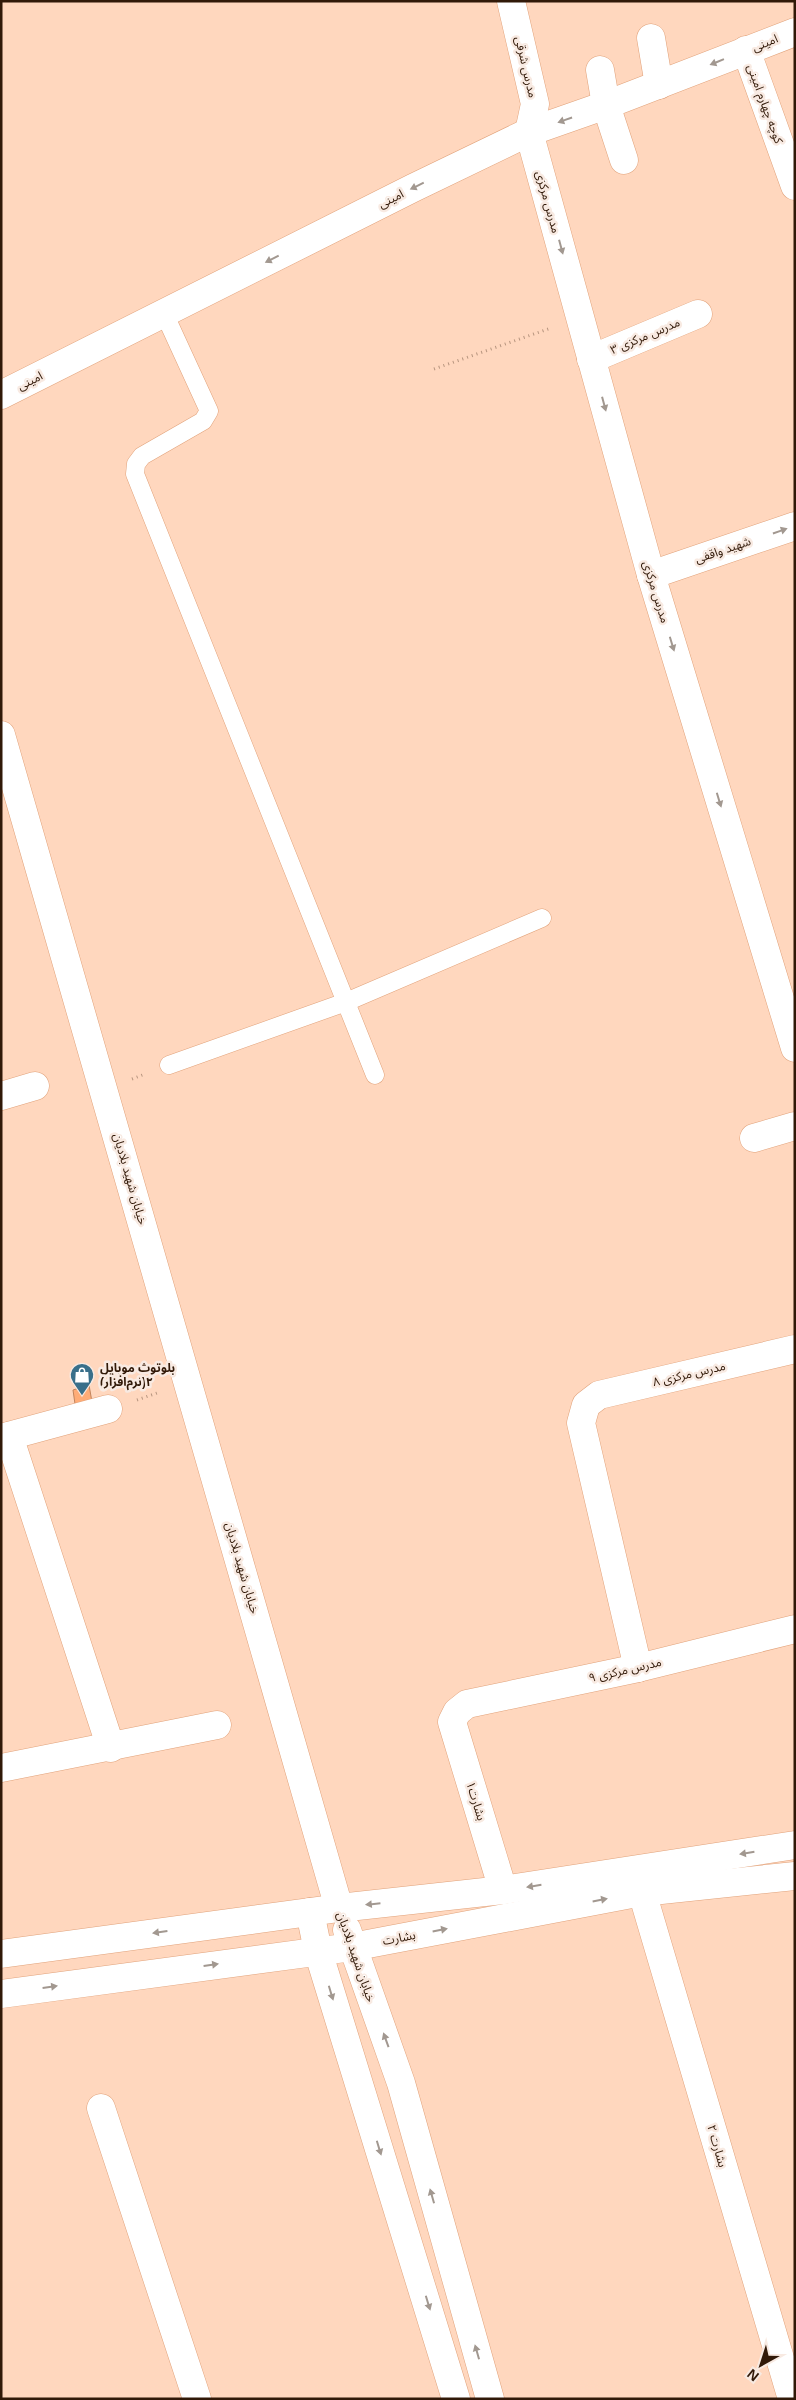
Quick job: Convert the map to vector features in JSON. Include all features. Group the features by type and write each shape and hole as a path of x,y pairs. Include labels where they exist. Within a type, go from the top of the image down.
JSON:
{"street":[{"name":"مدرس شرقی","path":"511,1 535,104 529,132"},
{"name":"امینی","path":"1,395 413,188 529,132 606,106 795,32"},
{"path":"651,38 659,85"},
{"name":"کوچه چهارم امینی","path":"746,50 795,186"},
{"path":"600,70 606,106 624,160"},
{"name":"مدرس مرکزی","path":"529,132 651,575 795,1048"},
{"name":"مدرس مرکزی ۳","path":"591,359 698,314"},
{"name":"شهید واقفی","path":"651,575 795,526"},
{"name":"خیابان شهید بلادیان","path":"1,735 105,1089 340,1908 401,2084 490,2399"},
{"path":"1,1096 35,1086"},
{"path":"754,1138 795,1126"},
{"name":"مدرس مرکزی ۸","path":"638,1668 581,1423 586,1405 599,1395 795,1349"},
{"path":"108,1408 5,1437 110,1748"},
{"name":"مدرس مرکزی ۹","path":"457,1712 467,1704 638,1668 795,1629"},
{"name":"بشارت۱","path":"457,1712 452,1722 503,1890"},
{"path":"1,1768 110,1748 217,1725"},
{"path":"1,1954 340,1908 503,1890 795,1845"},
{"name":"بشارت","path":"1,1994 352,1947 642,1892 795,1876"},
{"name":"بشارت ۲","path":"642,1892 792,2399"},
{"path":"310,1912 318,1951 456,2399"},
{"path":"101,2108 197,2399"}],"lane":[{"path":"164,313 209,412 203,420 142,456 136,464 135,474 376,1076"},
{"path":"169,1065 346,1002 542,918"}],"path":[{"path":"434,369 580,318"},
{"path":"105,1089 169,1065"},
{"path":"108,1408 189,1384"}],"building":[{"name":"بلوتوث موبایل (نرم‌افزار)۲","path":"89,1385 92,1402 75,1404 73,1390"}],"place":[{"name":"بلوتوث موبایل (نرم‌افزار)۲","path":"82,1396"}]}
